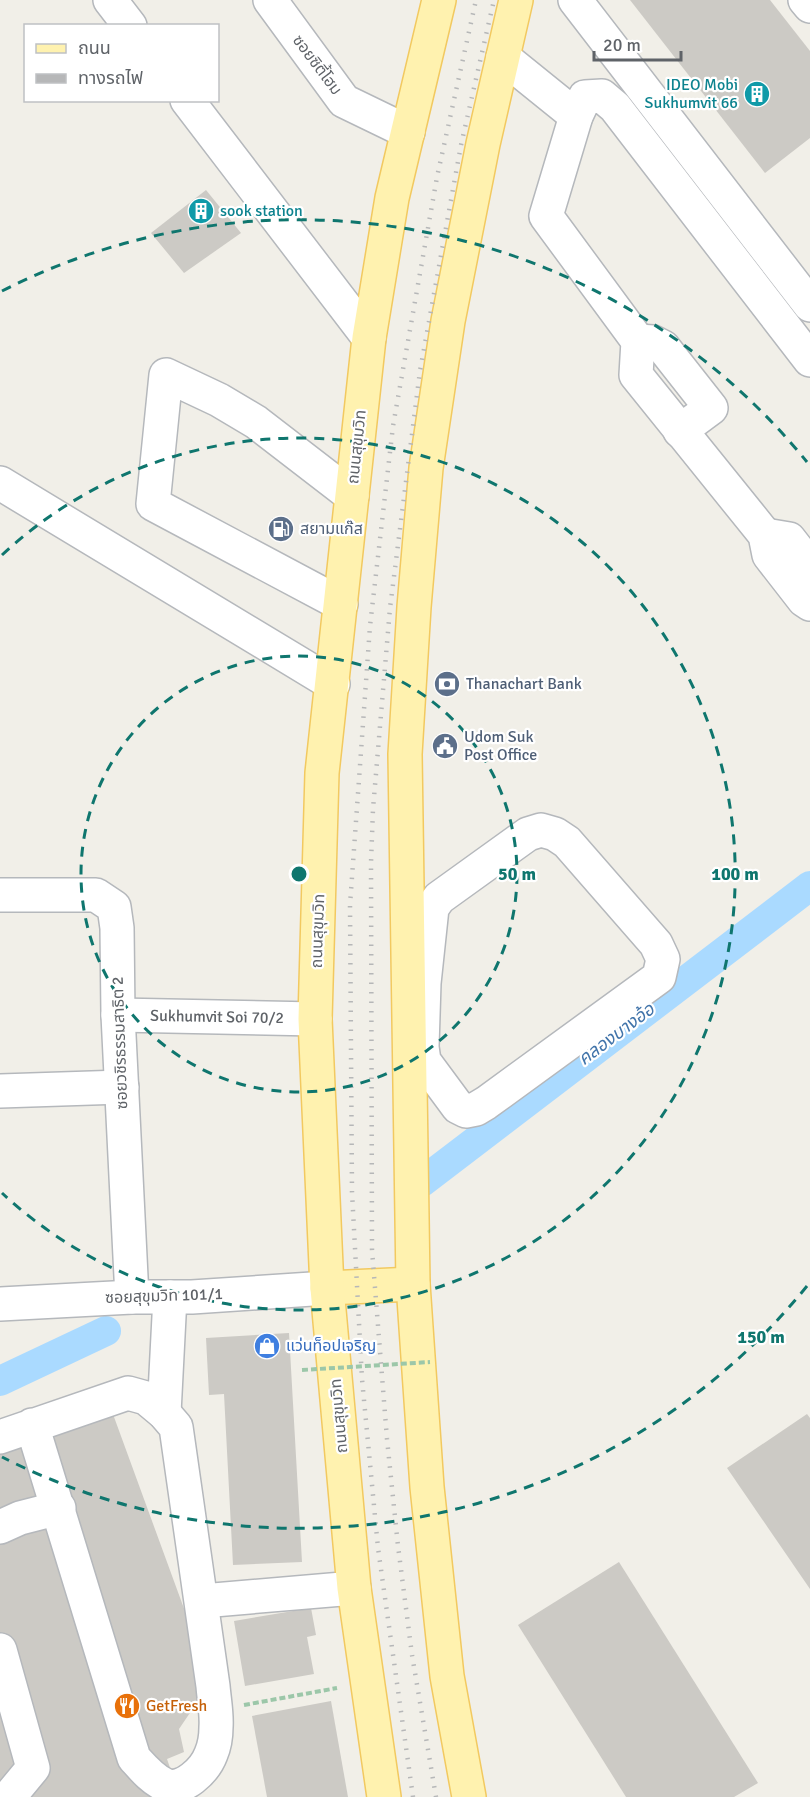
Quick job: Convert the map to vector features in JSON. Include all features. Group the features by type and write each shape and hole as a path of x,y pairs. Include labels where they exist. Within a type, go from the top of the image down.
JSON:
{"main road":[{"name":"ถนนสุขุมวิท","path":"384,1797 354,1588 327,1288 315,1019 322,774 369,338 392,198 439,0"},
{"path":"469,1797 447,1676 427,1487 413,1284 417,983 405,754 426,468 448,321 483,144 516,0"},
{"path":"327,1288 413,1284"}],"street":[{"path":"110,0 128,24"},
{"name":"ซอยซิตี้โฮม","path":"270,0 344,101 408,132"},
{"path":"575,0 810,305"},
{"path":"805,0 810,6"},
{"path":"503,57 576,116"},
{"path":"810,360 615,107 602,96 585,97 576,116 546,216 638,341 636,375 765,535 769,555 804,600 810,604"},
{"path":"189,102 369,338"},
{"path":"341,604 153,504 166,375 219,400 256,422 352,496"},
{"path":"0,483 333,684"},
{"path":"765,535 789,539 810,566"},
{"path":"541,831 555,834 567,842 656,944 663,959 659,976 476,1109 466,1111 458,1107 424,1061 417,983 432,908 439,898 528,834 541,831"},
{"name":"ซอยวชิรธรรมสาธิต 2","path":"0,895 96,895 114,907 117,928 118,1015 132,1297"},
{"name":"Sukhumvit Soi 70/2","path":"118,1015 315,1019"},
{"path":"0,1091 122,1087"},
{"name":"ซอยสุขุมวิท 101/1","path":"0,1304 327,1288"},
{"path":"164,1413 170,1297"},
{"path":"0,1437 32,1425 128,1393 146,1398 176,1427 202,1601 216,1727 211,1754 201,1771 176,1787 166,1785 152,1777 134,1758 32,1425"},
{"path":"0,1527 20,1518 58,1508"},
{"path":"202,1601 354,1588"},
{"path":"0,1650 33,1768 9,1797"}],"path":[{"path":"302,1370 430,1362"},
{"path":"215,1710 368,1683"}],"building":[{"name":"IDEO Mobi Sukhumvit 66","path":"630,0 770,0 810,51 810,138 765,173"},
{"name":"sook station","path":"206,190 241,233 184,273 151,233"},
{"path":"289,1333 302,1562 233,1565 224,1394 209,1395 206,1338"},
{"path":"110,1406 190,1625 200,1698 179,1729 184,1752 167,1759 180,1797 0,1797 0,1446"},
{"path":"807,1414 810,1418 810,1589 727,1468"},
{"path":"619,1562 758,1783 734,1797 626,1797 518,1625"},
{"path":"311,1608 316,1635 307,1637 314,1674 245,1686 234,1621"},
{"path":"331,1701 348,1797 267,1797 252,1716"}],"waterway":[{"name":"คลองบางอ้อ","path":"422,1182 810,886"},
{"name":"คลองบางอ้อ","path":"0,1381 106,1331"}],"railway":[{"path":"413,1797 378,1548 362,1379 352,1192 350,905 370,626 393,426 437,177 476,0"},
{"path":"436,1797 412,1655 398,1546 372,1250 371,863 373,809 390,608 420,371 461,145 494,0"}],"place":[{"name":"IDEO Mobi Sukhumvit 66","path":"757,94"},
{"name":"sook station","path":"201,211"},
{"name":"สยามแก๊ส","path":"281,529"},
{"name":"Thanachart Bank","path":"447,684"},
{"name":"Udom Suk Post Office","path":"445,746"},
{"name":"แว่นท็อปเจริญ","path":"267,1346"},
{"name":"GetFresh","path":"127,1706"}]}
